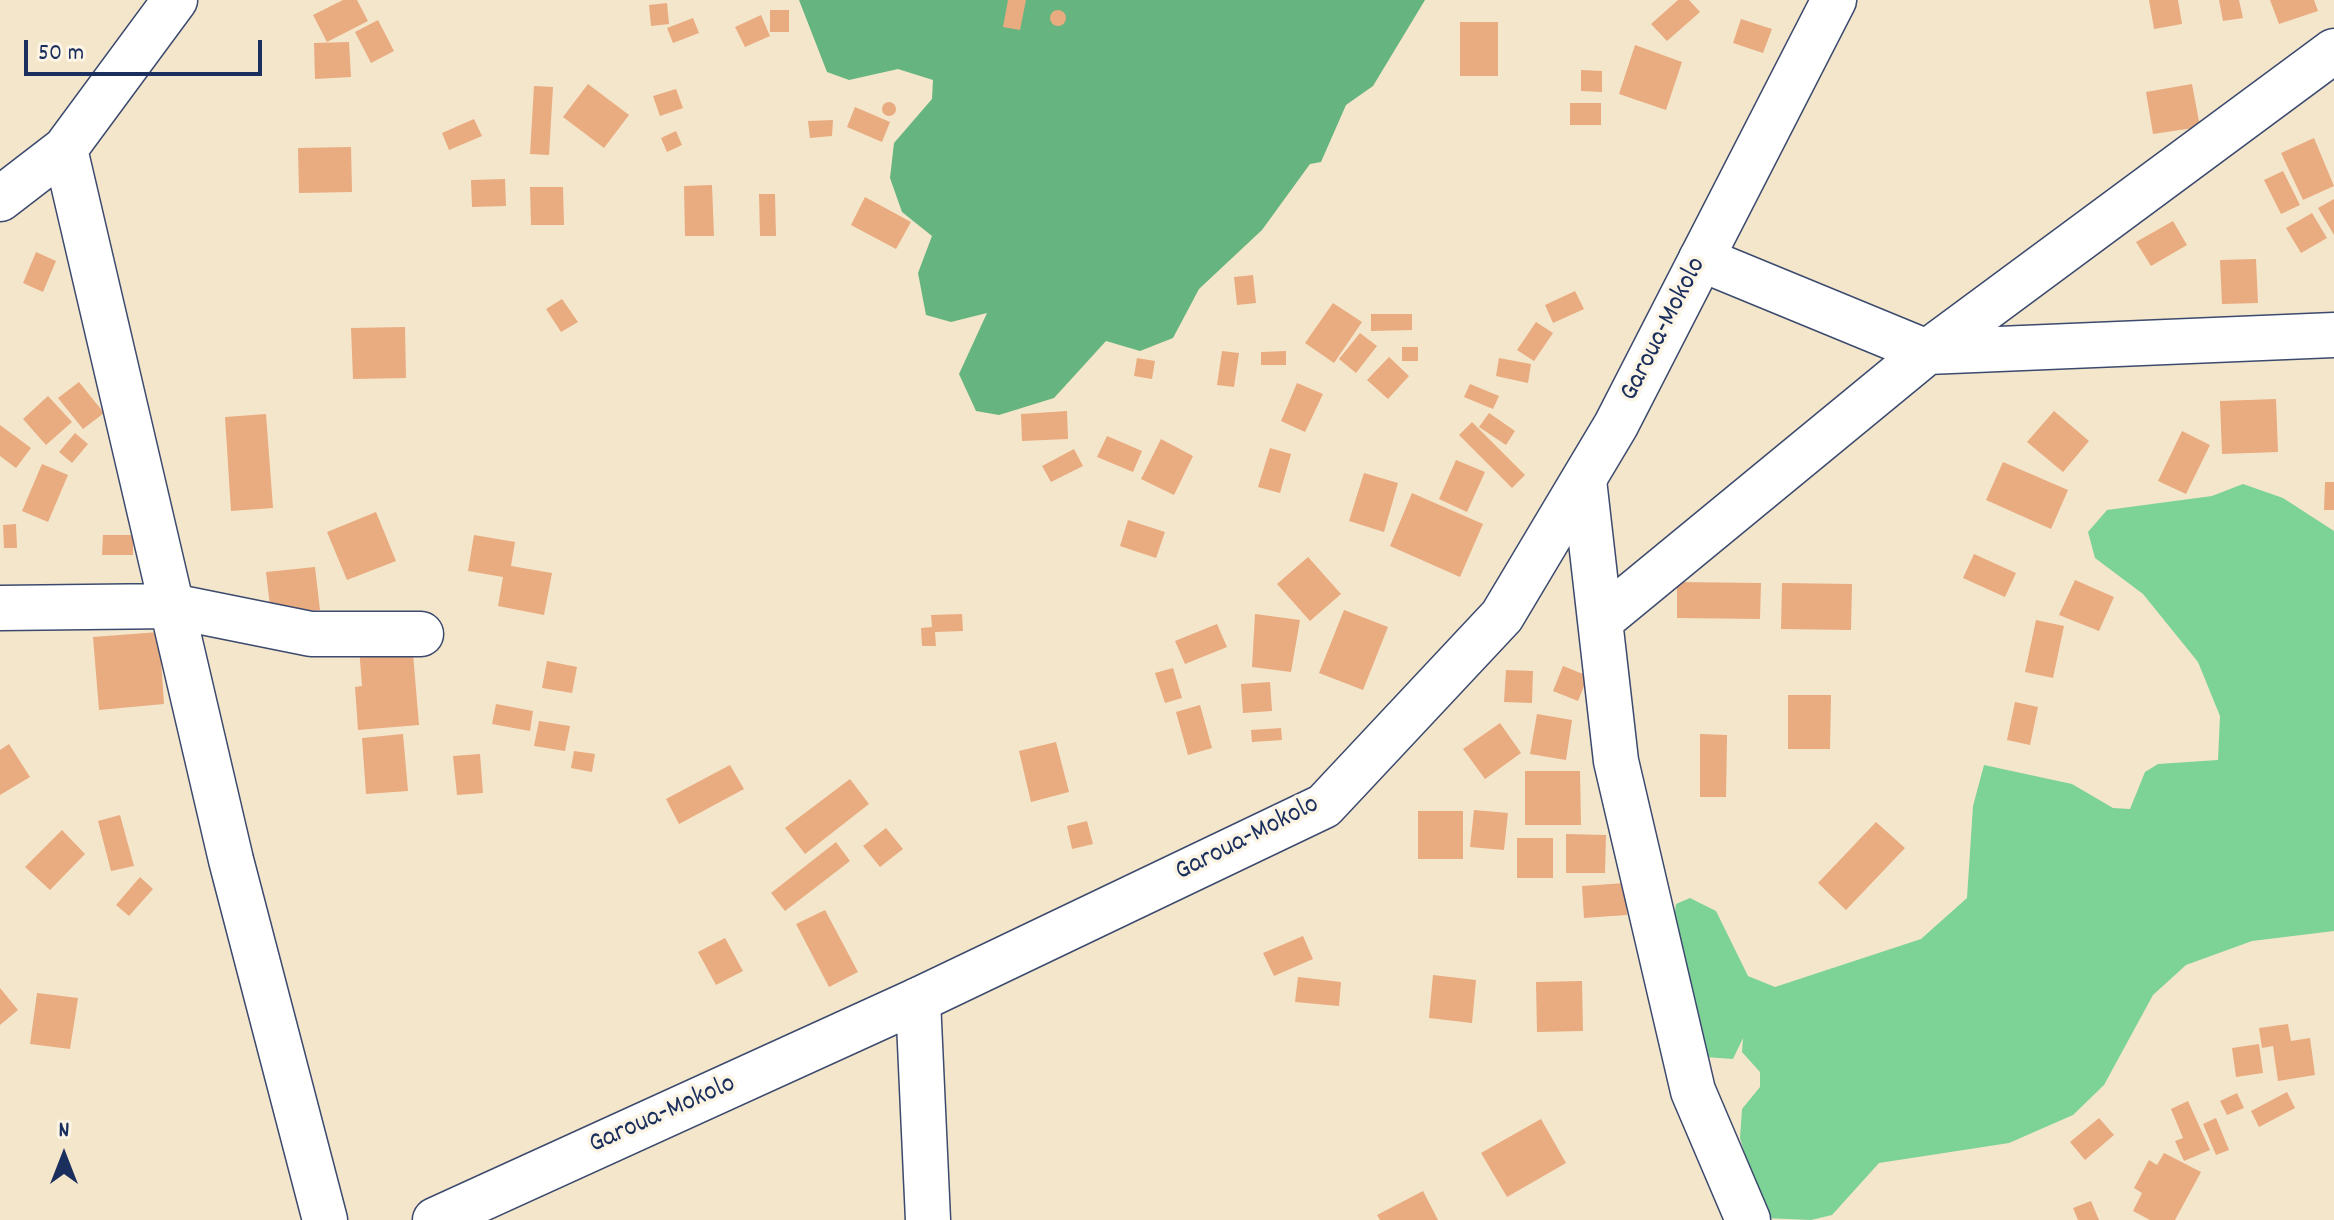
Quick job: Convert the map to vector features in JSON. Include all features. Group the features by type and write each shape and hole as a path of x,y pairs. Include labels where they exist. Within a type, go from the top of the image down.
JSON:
{"street":[{"path":"0,199 65,149 175,0"},
{"name":"Garoua-Mokolo","path":"435,1220 918,1000 1324,806 1502,616 1616,425 1834,0"},
{"path":"1600,621 1927,352 2334,51"},
{"path":"65,149 231,860 325,1220"},
{"path":"1701,259 1927,352 2334,335"},
{"path":"1584,480 1616,761 1693,1091 1748,1220"},
{"path":"0,608 172,606 311,634 421,634"},
{"path":"918,1000 928,1220"}],"green space":[{"path":"799,0 1425,0 1373,86 1346,105 1321,162 1310,164 1262,230 1199,289 1173,338 1140,351 1106,341 1054,398 999,415 976,411 959,374 987,313 951,322 926,315 918,273 932,236 902,212 890,178 894,143 932,99 933,80 898,69 849,80 827,72"},
{"path":"2243,484 2283,498 2334,531 2334,931 2252,941 2186,965 2153,995 2104,1085 2073,1115 2009,1143 1879,1163 1832,1215 1811,1220 1764,1218 1740,1138 1742,1109 1760,1087 1760,1072 1742,1052 1743,1038 1733,1059 1705,1057 1670,945 1676,904 1690,898 1716,911 1748,976 1775,987 1921,939 1967,898 1973,806 1984,765 2072,784 2113,808 2130,809 2145,772 2158,764 2218,760 2220,716 2198,662 2143,594 2095,558 2088,532 2107,510 2212,496"}],"building":[{"path":"343,0 357,0 368,21 327,42 313,15"},
{"path":"1008,0 1026,0 1020,30 1003,27"},
{"path":"1678,0 1689,0 1700,12 1667,41 1651,24"},
{"path":"2149,0 2178,0 2182,24 2154,29"},
{"path":"2219,0 2239,0 2243,18 2223,21"},
{"path":"2270,0 2314,0 2318,11 2279,24"},
{"path":"667,3 669,24 651,26 649,5"},
{"path":"770,10 789,10 789,32 770,32"},
{"path":"1055,10 1061,10 1066,18 1064,24 1055,26 1050,21 1050,15"},
{"path":"761,15 770,36 745,47 735,27"},
{"path":"693,18 699,33 673,43 667,28"},
{"path":"1741,19 1772,29 1763,53 1733,43"},
{"path":"378,20 394,51 371,63 355,32"},
{"path":"1460,22 1498,22 1498,76 1460,76"},
{"path":"349,42 351,77 315,79 314,43"},
{"path":"1635,45 1682,62 1666,110 1619,94"},
{"path":"1581,70 1602,71 1602,92 1581,91"},
{"path":"588,84 629,115 604,148 563,117"},
{"path":"2192,84 2200,127 2153,134 2146,92"},
{"path":"534,86 553,87 549,155 530,154"},
{"path":"676,89 683,108 660,116 653,96"},
{"path":"889,102 896,109 889,116 882,109"},
{"path":"1570,103 1601,103 1601,125 1570,125"},
{"path":"855,107 890,122 882,142 847,127"},
{"path":"474,119 482,136 449,150 442,133"},
{"path":"833,120 832,136 810,138 808,121"},
{"path":"676,131 682,145 667,152 661,138"},
{"path":"2314,138 2334,186 2303,200 2281,153"},
{"path":"351,147 352,192 299,193 298,148"},
{"path":"2283,171 2300,205 2281,214 2264,180"},
{"path":"505,179 506,206 472,207 471,180"},
{"path":"712,185 714,236 685,236 684,186"},
{"path":"530,187 563,187 564,225 531,225"},
{"path":"759,194 775,194 776,236 760,236"},
{"path":"865,197 911,222 896,249 851,225"},
{"path":"2334,199 2334,235 2318,208"},
{"path":"2312,213 2327,238 2301,253 2286,228"},
{"path":"2173,221 2187,245 2151,266 2136,242"},
{"path":"36,252 56,261 43,292 23,283"},
{"path":"2256,259 2258,303 2222,304 2220,260"},
{"path":"1253,275 1256,303 1237,305 1234,277"},
{"path":"1575,291 1584,309 1553,323 1545,305"},
{"path":"562,299 578,322 561,332 546,309"},
{"path":"1333,303 1362,322 1334,363 1305,343"},
{"path":"1371,314 1412,314 1412,330 1371,331"},
{"path":"1536,322 1553,333 1534,361 1517,350"},
{"path":"405,327 406,378 353,379 351,328"},
{"path":"1360,333 1377,346 1356,373 1339,359"},
{"path":"1402,347 1418,347 1418,361 1402,361"},
{"path":"1222,351 1239,353 1234,387 1217,385"},
{"path":"1286,351 1286,365 1261,365 1261,352"},
{"path":"1389,357 1409,376 1388,399 1367,380"},
{"path":"1137,358 1155,361 1152,379 1134,376"},
{"path":"1499,358 1531,364 1528,383 1496,376"},
{"path":"79,382 104,413 83,429 58,398"},
{"path":"1297,383 1323,394 1305,432 1281,421"},
{"path":"1470,384 1499,396 1493,409 1464,397"},
{"path":"48,396 72,422 46,445 23,419"},
{"path":"2276,399 2278,452 2222,454 2220,401"},
{"path":"1067,411 1068,439 1022,441 1021,414"},
{"path":"2054,411 2089,441 2063,472 2027,442"},
{"path":"1489,413 1515,431 1506,445 1479,427"},
{"path":"266,414 273,508 231,511 225,417"},
{"path":"1472,422 1525,475 1512,488 1459,435"},
{"path":"0,425 31,448 16,468 0,456"},
{"path":"2182,431 2210,445 2186,494 2158,481"},
{"path":"75,433 88,444 72,463 59,452"},
{"path":"1107,436 1142,451 1133,472 1097,457"},
{"path":"1161,439 1193,456 1174,495 1141,479"},
{"path":"1270,448 1291,454 1280,493 1258,487"},
{"path":"1074,449 1083,466 1051,482 1042,466"},
{"path":"1456,460 1485,472 1467,512 1439,499"},
{"path":"2003,462 2068,490 2051,529 1986,500"},
{"path":"42,464 68,475 48,522 22,511"},
{"path":"1364,473 1398,483 1384,532 1349,521"},
{"path":"2325,482 2334,482 2334,510 2324,510"},
{"path":"1412,493 1483,524 1460,577 1390,546"},
{"path":"376,512 396,561 347,580 327,532"},
{"path":"1128,520 1165,532 1156,558 1120,546"},
{"path":"16,524 17,548 4,548 3,525"},
{"path":"103,535 133,535 133,555 102,555"},
{"path":"474,535 515,542 511,566 552,573 544,615 498,606 503,577 468,571"},
{"path":"1974,554 2016,573 2005,597 1963,578"},
{"path":"1308,557 1341,594 1310,621 1277,584"},
{"path":"315,567 320,610 271,615 266,572"},
{"path":"2075,580 2114,597 2099,631 2059,615"},
{"path":"1677,582 1761,583 1760,619 1677,618"},
{"path":"1782,583 1852,584 1851,630 1781,629"},
{"path":"1344,610 1388,627 1363,690 1319,673"},
{"path":"962,614 963,631 935,632 936,646 922,646 921,628 932,627 931,615"},
{"path":"1255,614 1300,620 1291,672 1252,667"},
{"path":"2036,620 2064,626 2053,678 2025,672"},
{"path":"1217,624 1227,647 1185,664 1175,641"},
{"path":"159,632 164,704 99,710 93,637"},
{"path":"412,642 419,725 358,730 355,687 362,686 359,647"},
{"path":"547,661 577,667 572,693 542,688"},
{"path":"1563,666 1588,676 1578,701 1553,691"},
{"path":"1173,668 1182,698 1165,703 1155,673"},
{"path":"1506,670 1533,671 1532,703 1504,702"},
{"path":"1270,682 1272,711 1243,713 1241,684"},
{"path":"1788,695 1831,695 1830,749 1788,749"},
{"path":"2015,702 2038,707 2030,745 2007,740"},
{"path":"496,704 533,711 530,731 492,724"},
{"path":"1200,705 1212,748 1188,755 1176,712"},
{"path":"1537,714 1572,720 1566,760 1530,754"},
{"path":"539,721 570,726 565,751 534,746"},
{"path":"1500,723 1521,753 1485,779 1463,749"},
{"path":"1281,728 1282,740 1252,742 1251,730"},
{"path":"403,734 408,791 366,794 362,738"},
{"path":"1700,734 1727,735 1726,797 1700,797"},
{"path":"1056,742 1069,792 1031,802 1019,751"},
{"path":"9,744 30,777 0,795 0,750"},
{"path":"574,751 595,754 592,772 571,768"},
{"path":"480,754 483,793 457,795 453,756"},
{"path":"730,765 744,789 679,824 666,799"},
{"path":"1525,771 1580,771 1581,825 1525,825"},
{"path":"850,779 869,804 805,854 785,828"},
{"path":"1474,810 1508,813 1504,850 1470,847"},
{"path":"1418,811 1463,811 1463,859 1418,859"},
{"path":"120,815 134,866 111,871 98,821"},
{"path":"1087,821 1093,844 1072,849 1067,826"},
{"path":"1876,822 1905,848 1846,910 1818,883"},
{"path":"886,828 903,849 880,867 863,846"},
{"path":"62,830 85,854 50,890 25,867"},
{"path":"1566,834 1606,835 1605,873 1566,873"},
{"path":"1517,838 1553,838 1553,878 1517,878"},
{"path":"836,842 850,861 785,911 771,893"},
{"path":"140,877 153,889 129,916 116,905"},
{"path":"1625,883 1627,915 1584,918 1582,886"},
{"path":"825,910 858,972 829,987 796,924"},
{"path":"1303,936 1313,959 1274,976 1263,953"},
{"path":"725,938 743,971 716,985 698,952"},
{"path":"1433,975 1476,980 1472,1023 1429,1018"},
{"path":"1298,977 1341,982 1339,1006 1295,1002"},
{"path":"1582,981 1583,1031 1537,1032 1536,982"},
{"path":"0,988 18,1010 0,1025"},
{"path":"37,993 78,998 70,1049 30,1044"},
{"path":"2288,1024 2291,1041 2310,1038 2315,1075 2278,1081 2273,1046 2262,1048 2259,1028"},
{"path":"2259,1044 2263,1073 2236,1077 2232,1048"},
{"path":"2287,1092 2295,1108 2259,1127 2251,1111"},
{"path":"2237,1093 2244,1108 2227,1115 2220,1101"},
{"path":"2188,1101 2210,1150 2184,1161 2175,1141 2183,1138 2171,1109"},
{"path":"2099,1118 2114,1135 2085,1160 2070,1142"},
{"path":"2216,1118 2229,1150 2216,1155 2203,1124"},
{"path":"1541,1119 1566,1163 1507,1197 1481,1153"},
{"path":"2164,1153 2201,1172 2175,1220 2150,1220 2133,1211 2142,1193 2134,1188 2149,1160 2157,1165"},
{"path":"1423,1191 1438,1220 1380,1220 1377,1215"},
{"path":"2091,1201 2099,1220 2078,1220 2073,1208"}]}
